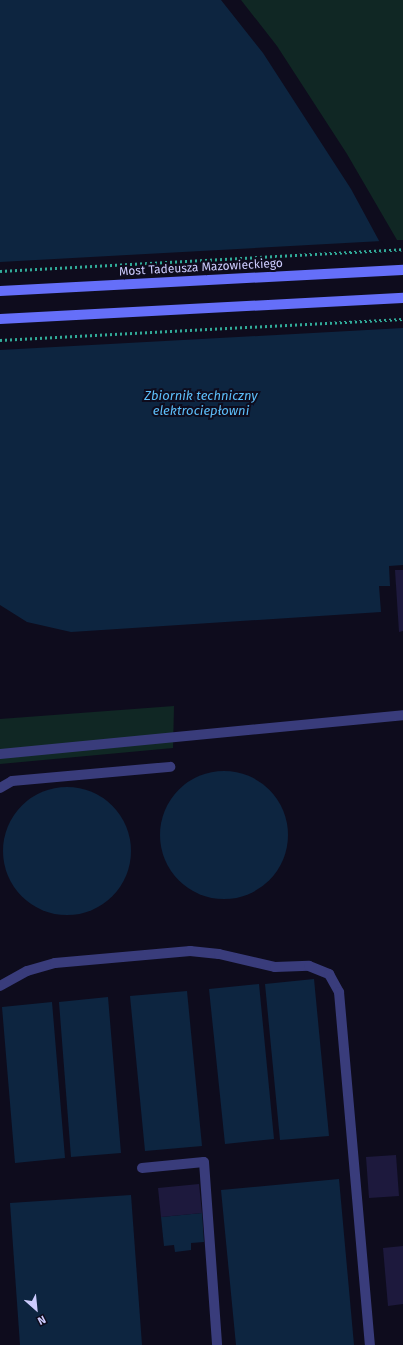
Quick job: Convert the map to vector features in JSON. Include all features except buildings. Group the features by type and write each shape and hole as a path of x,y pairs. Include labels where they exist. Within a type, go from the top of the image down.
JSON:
{"main road":[{"name":"Most Tadeusza Mazowieckiego","path":"0,291 403,270"},
{"path":"0,319 403,298"}],"lane":[{"path":"0,754 403,715"},
{"path":"0,788 12,781 170,767"},
{"path":"0,986 27,972 55,963 190,951 219,954 276,967 309,966 329,974 339,992 370,1345"},
{"path":"142,1168 204,1162 217,1345"}],"path":[{"path":"0,271 403,249"},
{"path":"0,340 403,319"}],"green space":[{"path":"241,0 403,0 403,240 397,240 347,154 277,46"},
{"path":"174,706 173,748 0,764 0,719"}],"water":[{"name":"Zbiornik techniczny elektrociepłowni","path":"0,0 221,0 263,53 351,189 403,285 403,565 389,566 390,586 379,586 381,612 71,632 27,622 0,605"},
{"path":"224,771 248,776 269,790 283,811 288,835 283,859 269,880 248,894 224,899 200,894 179,880 165,859 160,835 165,811 179,790 200,776"},
{"path":"67,787 91,792 112,806 126,827 131,851 126,875 112,896 91,910 67,915 43,910 22,896 8,875 3,851 8,827 22,806 43,792"},
{"path":"314,979 329,1136 280,1140 265,984"},
{"path":"259,984 274,1139 225,1144 209,989"},
{"path":"187,991 202,1146 145,1151 130,996"},
{"path":"108,997 121,1153 71,1157 59,1002"},
{"path":"52,1002 65,1158 15,1163 2,1007"},
{"path":"339,1179 354,1345 236,1345 221,1190"},
{"path":"131,1195 142,1345 20,1345 10,1203"},
{"path":"202,1213 204,1242 191,1243 191,1250 175,1252 174,1245 164,1246 161,1217"}],"pier":[{"path":"382,241 403,280 403,328 0,350 0,262"}]}
